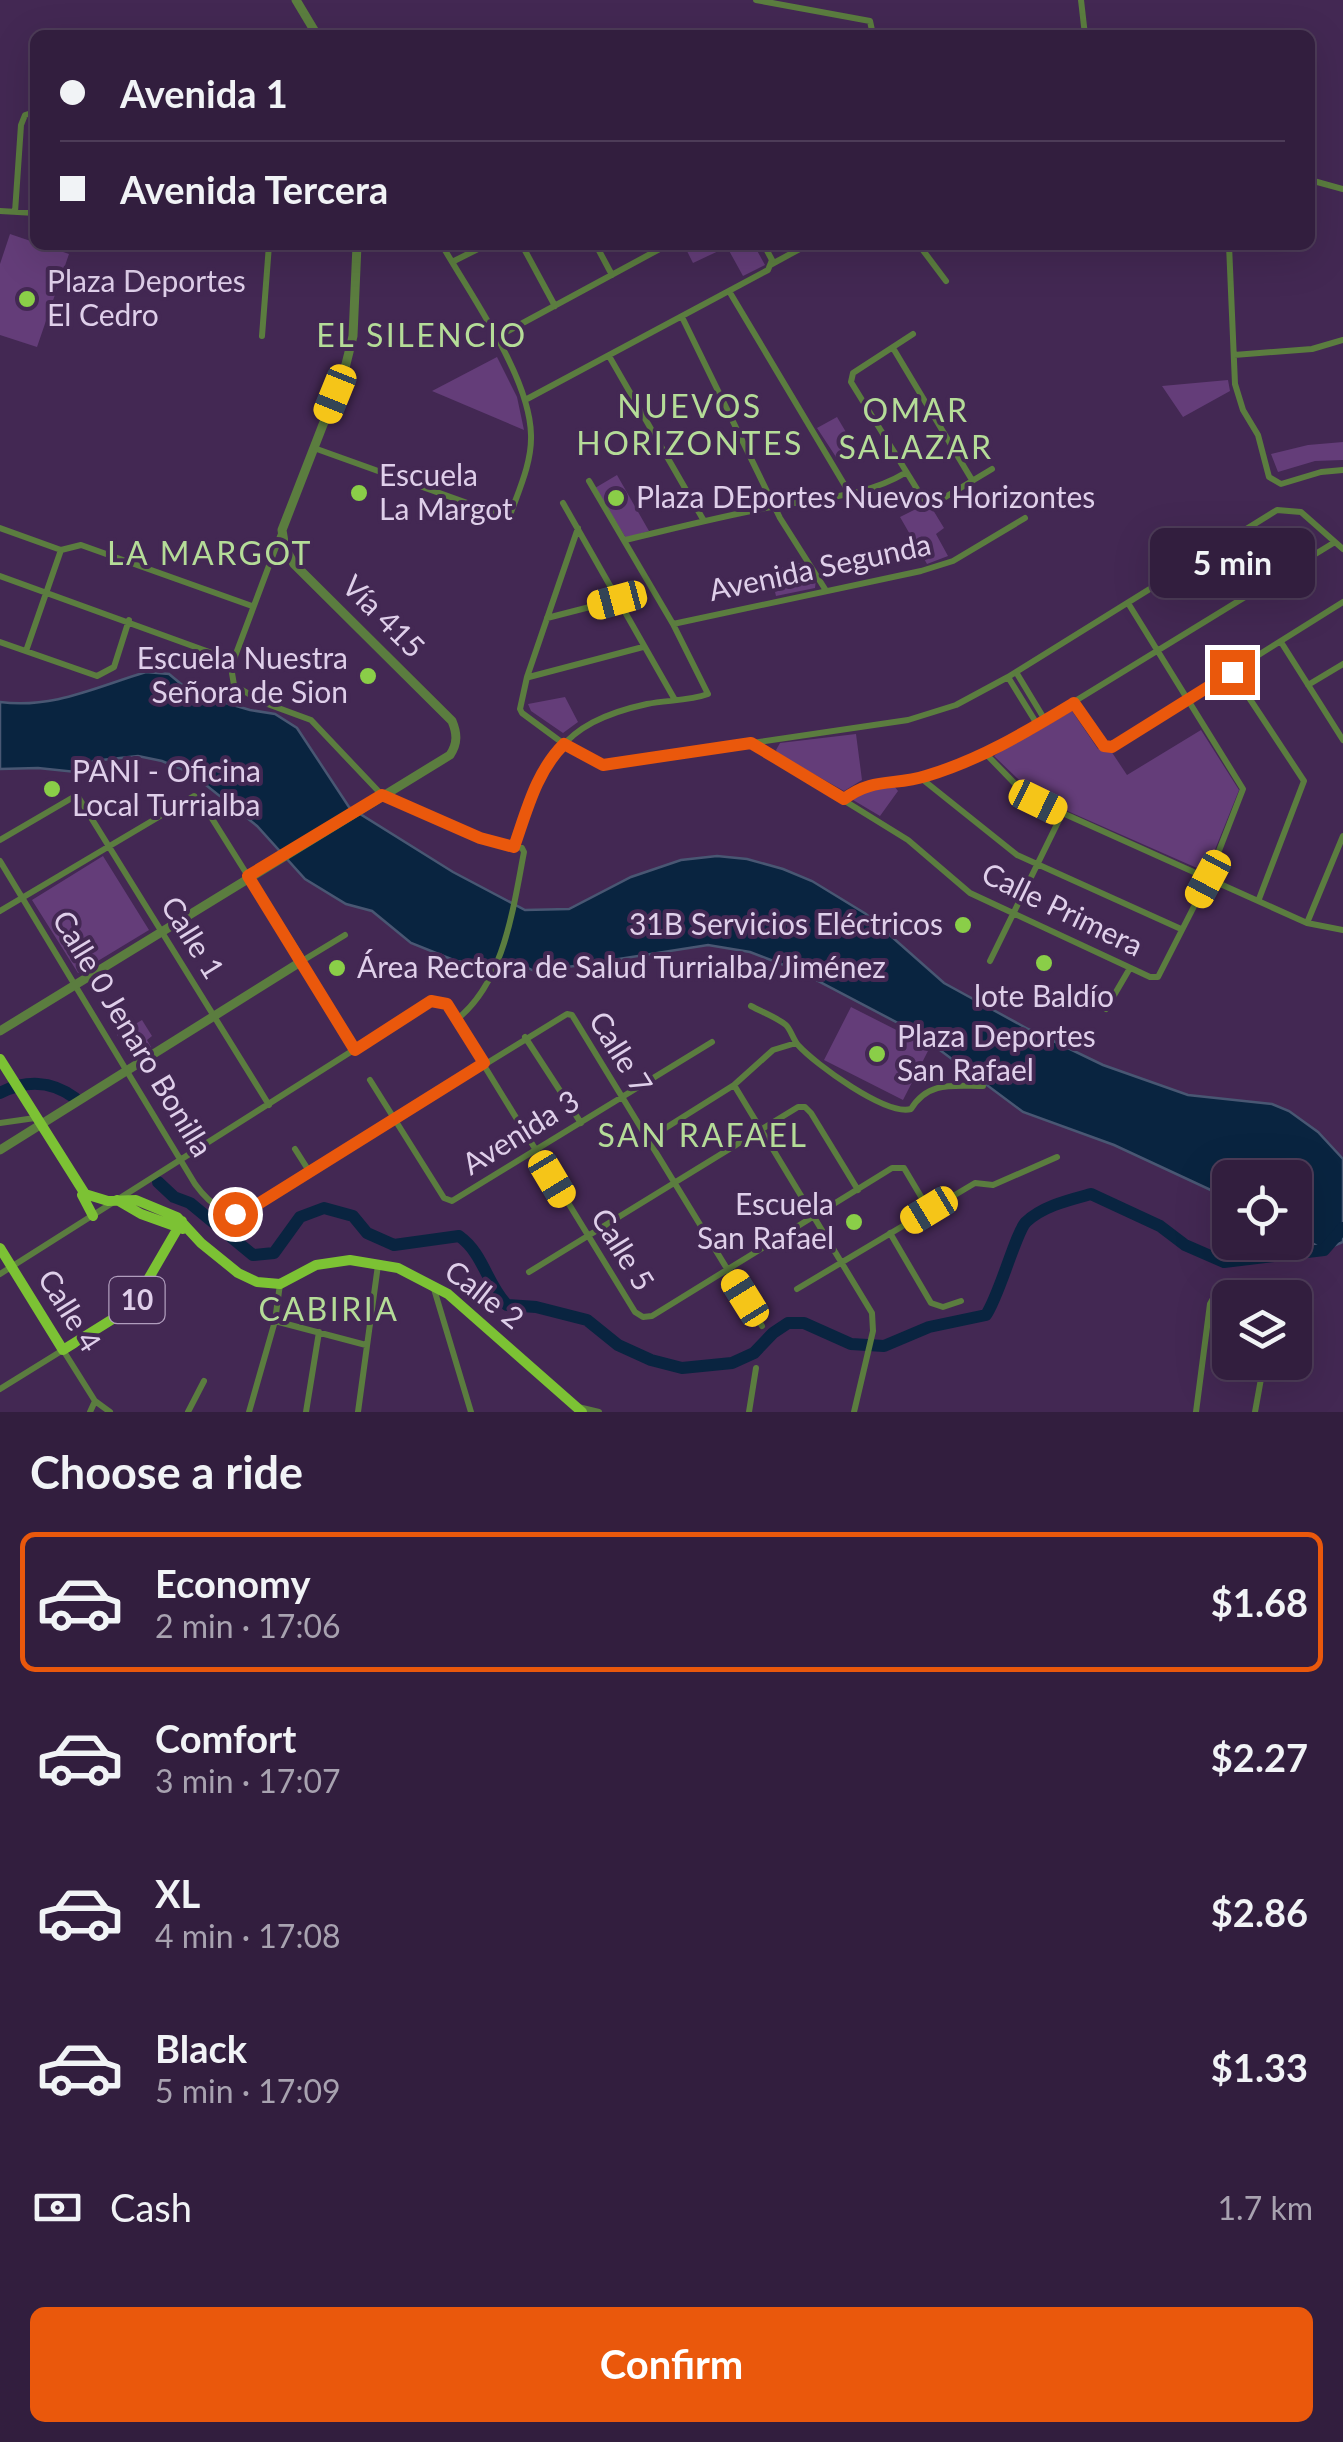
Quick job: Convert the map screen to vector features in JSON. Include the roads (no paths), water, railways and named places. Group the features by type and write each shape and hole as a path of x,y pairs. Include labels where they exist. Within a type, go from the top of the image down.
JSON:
{"main road":[{"path":"0,1059 93,1216"},
{"path":"80,1191 99,1200 144,1202 183,1226 238,1274 258,1282 280,1284"},
{"path":"117,1200 141,1214 183,1226"},
{"name":"10","path":"63,1350 132,1307 183,1226"},
{"name":"Calle 4","path":"0,1248 63,1350"},
{"name":"Calle 2","path":"280,1284 316,1264 350,1260 398,1268 432,1284 514,1350 577,1410"}],"street":[{"path":"296,0 314,30"},
{"path":"756,0 870,21 873,30"},
{"path":"1081,0 1084,30"},
{"path":"15,212 21,125 30,114"},
{"path":"1315,181 1343,189"},
{"path":"0,212 30,213"},
{"path":"262,336 269,250"},
{"path":"357,250 353,336 345,368 252,606 232,679 239,690 311,720 382,795 480,838 524,852 489,984 456,1020"},
{"path":"314,448 509,518 532,438 526,399 445,250"},
{"path":"452,262 476,250"},
{"path":"525,250 555,306"},
{"path":"599,250 612,275"},
{"path":"495,338 658,250"},
{"path":"766,250 772,264"},
{"path":"526,399 682,318 798,250"},
{"path":"923,250 946,281"},
{"path":"1229,250 1236,390 1258,435 1269,477 1281,484 1343,470"},
{"path":"729,291 850,494"},
{"path":"682,318 774,506 825,589"},
{"path":"913,334 853,373 850,379 905,473 928,504 992,470"},
{"path":"1234,355 1312,349 1343,340"},
{"path":"893,348 972,480"},
{"path":"610,356 704,521"},
{"path":"625,540 774,506 850,494 882,485 905,473"},
{"path":"514,847 549,758 580,730 617,712 704,697 708,691 625,540 588,482"},
{"path":"564,503 674,700"},
{"path":"578,528 527,677 522,713 564,744 603,765 931,714 956,705 1012,675 1276,510 1293,509 1308,517 1343,549"},
{"name":"Avenida Segunda","path":"673,624 825,589 921,572 954,561 1024,518"},
{"path":"0,528 61,550 81,545 252,606"},
{"name":"Vía 415","path":"0,1030 450,754 455,747 452,721 294,564 284,548 282,530"},
{"path":"844,799 860,787 921,778 987,755 1336,542"},
{"path":"26,650 61,550"},
{"path":"0,576 234,661"},
{"path":"547,618 617,600"},
{"path":"1074,703 1107,747 1343,602"},
{"path":"921,778 1002,846 1181,929 1208,879 1243,790 1128,603"},
{"path":"0,642 97,676 114,667 129,620"},
{"path":"1282,642 1343,740"},
{"path":"527,677 644,646"},
{"path":"1308,685 1343,664"},
{"path":"1232,672 1304,781 1258,900"},
{"path":"1012,675 1042,722"},
{"name":"Calle Primera","path":"751,743 908,840 970,894 1150,977 1158,977 1181,929"},
{"path":"987,755 1023,792 1062,814 1307,923 1343,930"},
{"name":"Calle 1","path":"0,840 77,795 269,1105"},
{"path":"0,911 194,796 201,801 355,1050 0,1274"},
{"path":"990,961 1062,814"},
{"path":"1307,923 1343,836"},
{"name":"Calle 0 Jenaro Bonilla","path":"0,860 204,1196 222,1210 240,1213 310,1171"},
{"path":"1329,872 1343,869"},
{"path":"0,1150 38,1122 345,935"},
{"path":"1106,1010 1130,968"},
{"name":"Calle 5","path":"355,1050 431,1001 447,1004 635,1312 643,1317 652,1316 727,1270"},
{"path":"751,1006 788,1026 796,1043 822,1066 886,1106 904,1111 931,1087 982,1086"},
{"name":"Calle 7","path":"525,1037 562,1014 572,1015 762,1326"},
{"path":"295,1148 310,1171 525,1037 581,1123"},
{"name":"Avenida 3","path":"394,1118 444,1198 455,1200 712,1042"},
{"path":"648,1139 734,1086 782,1044 796,1043"},
{"path":"370,1080 394,1118"},
{"path":"734,1086 872,1314 873,1331 854,1412"},
{"path":"530,1272 798,1107 811,1112 858,1190"},
{"path":"0,1123 38,1122"},
{"path":"797,1289 975,1183 993,1186 1056,1157"},
{"path":"727,1270 892,1168 904,1168 929,1210"},
{"path":"130,1200 140,1186"},
{"path":"890,1233 931,1303 943,1308 961,1301"},
{"path":"358,1412 378,1263"},
{"path":"249,1412 275,1321 280,1284"},
{"path":"432,1284 471,1412"},
{"path":"1196,1412 1212,1300"},
{"path":"275,1321 366,1345"},
{"path":"306,1412 319,1332"},
{"path":"0,1389 63,1350"},
{"name":"Calle 4","path":"63,1350 95,1401"},
{"path":"749,1412 756,1368"},
{"path":"1255,1412 1261,1380"},
{"path":"188,1412 204,1381"},
{"path":"90,1412 95,1401 110,1412"},
{"path":"577,1410 599,1412"}],"water":[{"path":"146,672 169,674 192,693 275,714 297,728 349,807 453,872 525,910 569,909 631,877 681,860 717,856 747,859 812,881 866,914 944,983 1028,1029 1103,1065 1188,1095 1272,1104 1289,1111 1318,1132 1343,1159 1343,1242 1324,1250 1312,1243 1312,1160 1212,1160 1212,1191 1114,1145 1023,1112 917,1033 797,970 750,952 708,945 536,972 514,961 456,961 411,943 372,911 346,904 305,879 257,826 191,773 138,756 93,761 76,772 0,769 0,702 56,700"}],"waterway":[{"path":"0,1093 38,1084 75,1098"},
{"path":"158,1182 253,1255 274,1253 300,1217 324,1208 353,1216 367,1233 394,1245 459,1236 474,1251 507,1305 536,1307 587,1320 618,1345 682,1368 732,1363 754,1353 788,1323 804,1323 851,1344 884,1346 929,1327 986,1315 1026,1222 1048,1208 1091,1194 1224,1262 1324,1250 1343,1228"}],"place":[{"name":"Plaza Deportes El Cedro","path":"27,299"},
{"name":"Escuela La Margot","path":"359,493"},
{"name":"Plaza DEportes Nuevos Horizontes","path":"616,498"},
{"name":"Escuela Nuestra Señora de Sion","path":"368,676"},
{"name":"PANI - Oficina Local Turrialba","path":"52,789"},
{"name":"31B Servicios Eléctricos","path":"963,925"},
{"name":"lote Baldío","path":"1044,963"},
{"name":"Área Rectora de Salud Turrialba/Jiménez","path":"337,968"},
{"name":"Plaza Deportes San Rafael","path":"877,1054"},
{"name":"Escuela San Rafael","path":"854,1222"}],"district":[{"name":"EL SILENCIO","path":"422,336"},
{"name":"NUEVOS HORIZONTES","path":"690,426"},
{"name":"OMAR SALAZAR","path":"916,430"},
{"name":"LA MARGOT","path":"210,554"},
{"name":"SAN RAFAEL","path":"703,1136"},
{"name":"CABIRIA","path":"329,1310"}]}
